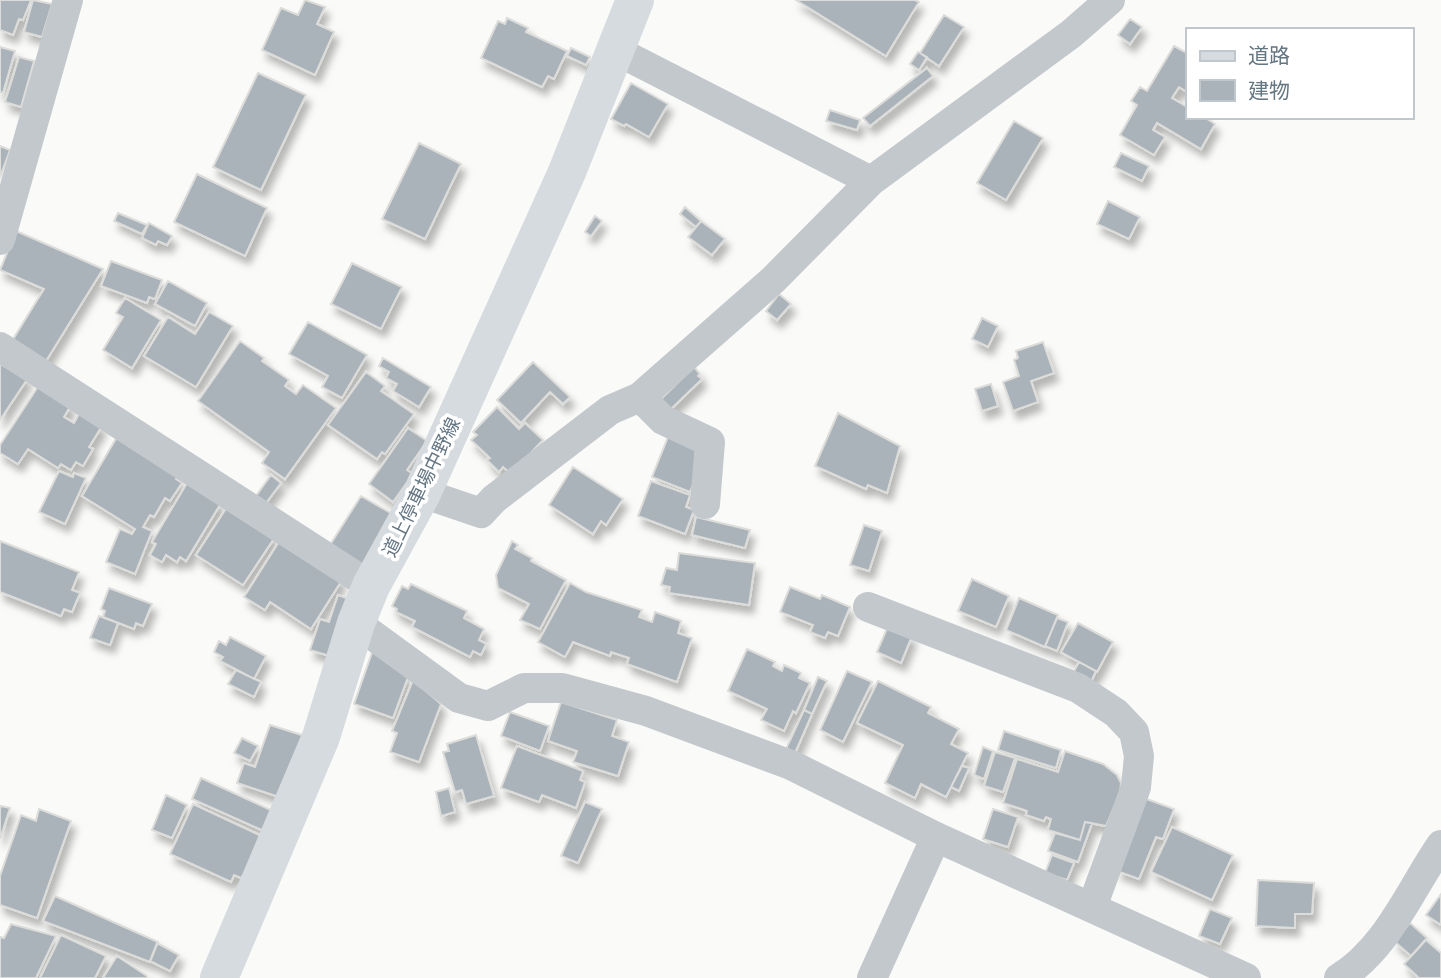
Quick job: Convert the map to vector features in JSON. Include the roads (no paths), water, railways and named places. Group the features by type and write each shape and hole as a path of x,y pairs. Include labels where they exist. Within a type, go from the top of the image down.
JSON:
{"main road":[{"name":"道上停車場中野線","path":"219,978 320,737 356,623 371,586 422,493 567,172 635,0"}],"street":[{"path":"0,240 68,0"},
{"path":"422,493 481,513 494,499 610,411 640,397 773,280 871,181 1071,34 1110,0"},
{"path":"617,51 871,181"},
{"path":"0,348 371,586"},
{"path":"640,397 663,420 710,442 705,504"},
{"path":"868,607 1078,688 1116,713 1134,732 1139,756 1136,788 1092,907"},
{"path":"356,623 458,698 488,706 524,688 562,688 646,712 791,765 936,837 1246,978"},
{"path":"872,978 936,837"},
{"path":"1339,978 1376,947 1440,846"}]}
